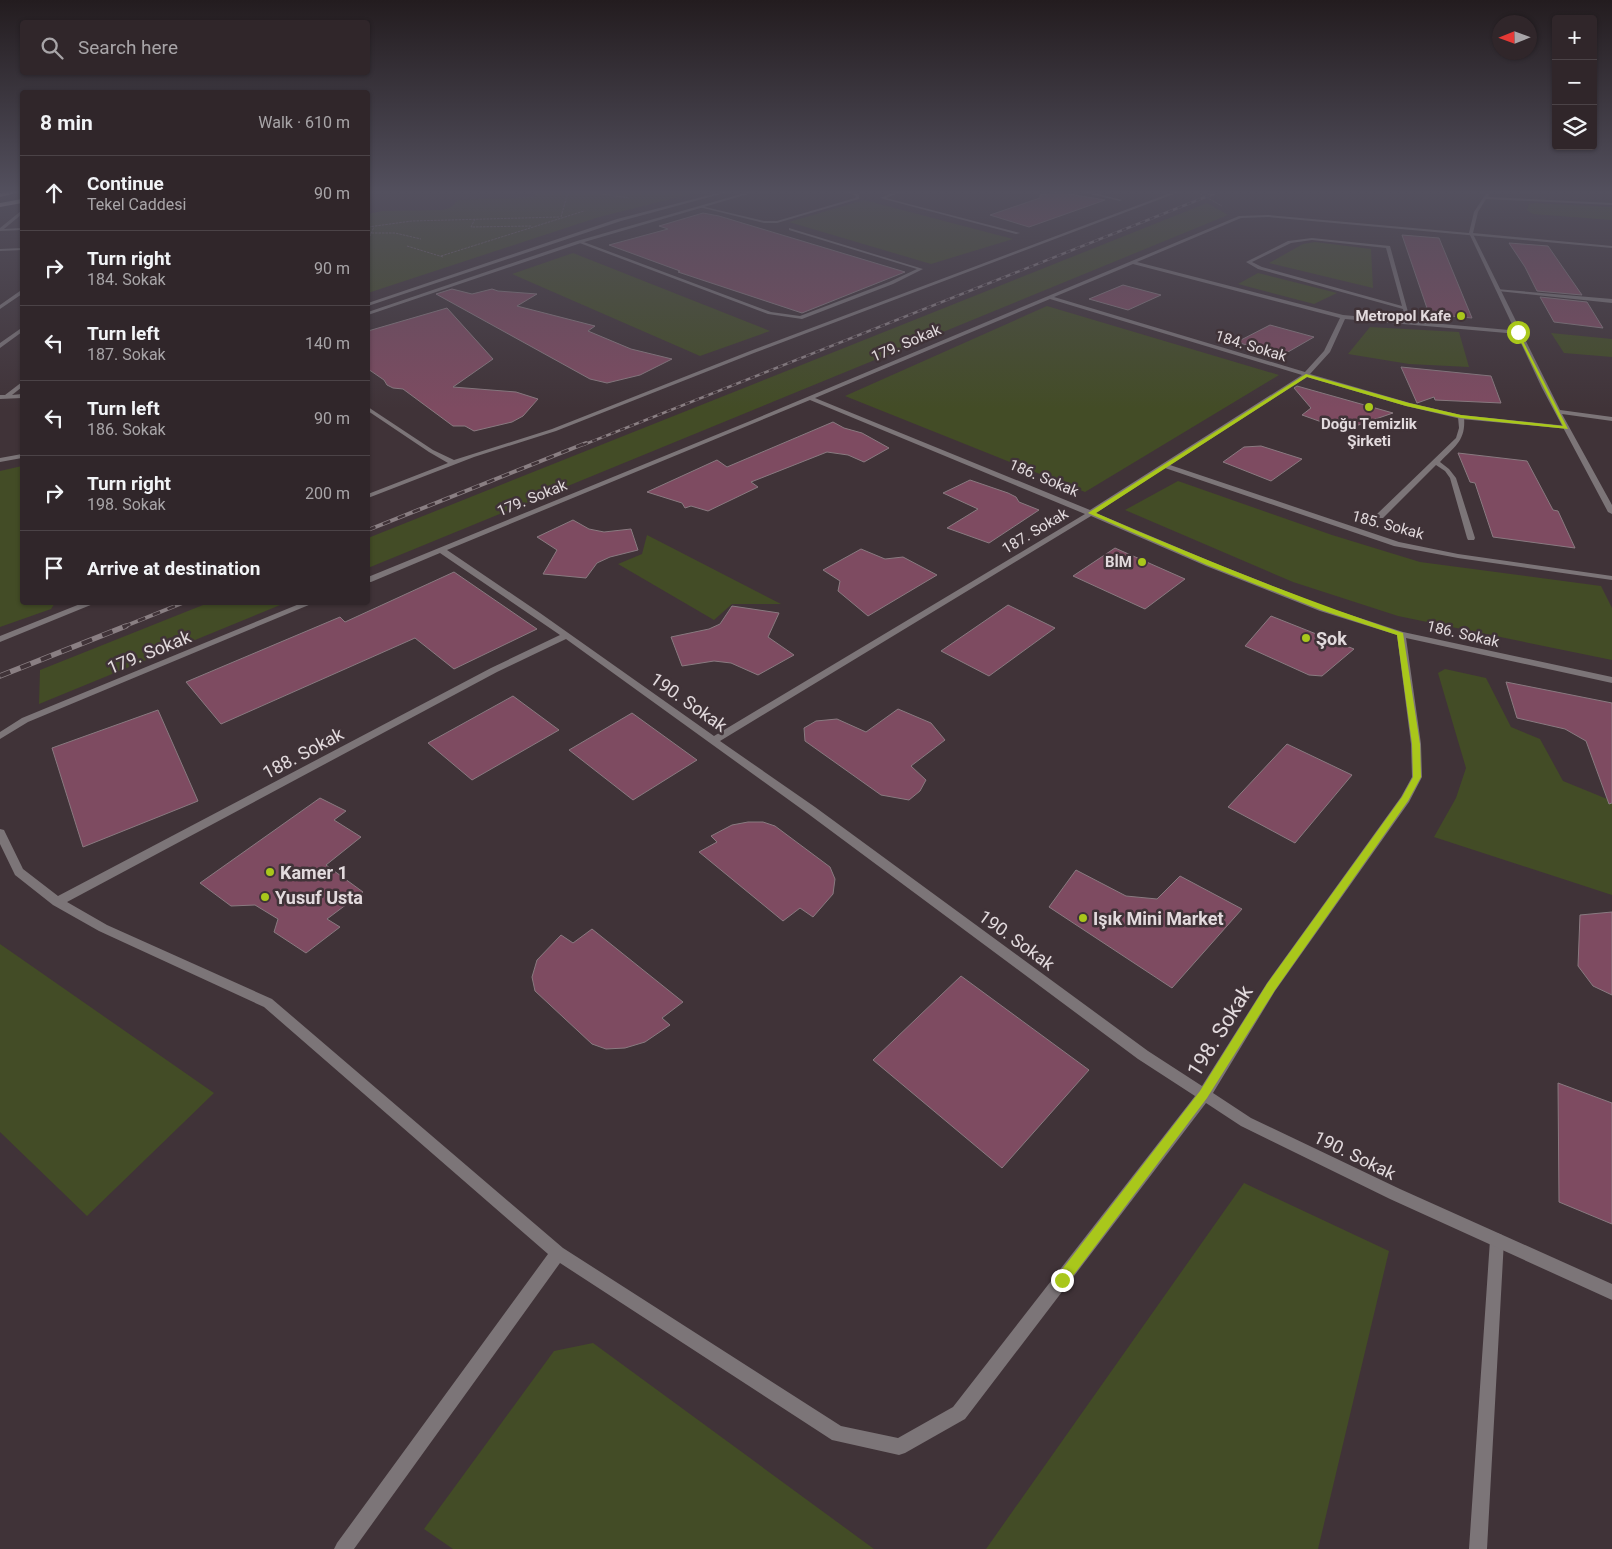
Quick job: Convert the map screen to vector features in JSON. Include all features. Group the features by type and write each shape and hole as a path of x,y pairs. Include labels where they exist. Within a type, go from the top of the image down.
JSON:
{"street":[{"path":"370,304 488,264"},
{"path":"370,313 514,264"},
{"path":"639,264 770,313 800,318 891,283 921,269 906,264"},
{"path":"370,495 454,463 554,430 752,352 985,264"},
{"name":"179. Sokak","path":"370,579 811,398 1127,264"},
{"path":"1141,264 1343,317 1518,332"},
{"path":"1253,264 1260,268 1405,308"},
{"path":"1393,264 1409,322"},
{"path":"1486,264 1566,428 1612,512"},
{"path":"1498,290 1612,301"},
{"path":"0,307 20,294"},
{"name":"184. Sokak","path":"1049,297 1408,404 1461,417 1566,428"},
{"path":"0,299 20,298"},
{"name":"187. Sokak","path":"713,741 1091,513 1306,375 1327,352 1343,317"},
{"path":"0,346 20,331"},
{"path":"0,336 20,336"},
{"path":"4,396 20,385"},
{"path":"4,396 20,396"},
{"name":"186. Sokak","path":"811,398 1091,513 1218,568 1323,609 1400,634 1612,680"},
{"path":"370,410 431,451 454,463"},
{"path":"1558,412 1612,418"},
{"path":"1380,516 1459,439 1461,417"},
{"path":"0,460 20,456"},
{"path":"1436,462 1447,470 1453,478 1470,538"},
{"name":"185. Sokak","path":"1165,466 1397,544 1467,557 1612,578"},
{"name":"190. Sokak","path":"441,550 713,741 1143,1055 1246,1122 1396,1194 1612,1292"},
{"path":"0,639 86,605"},
{"name":"179. Sokak","path":"0,736 25,720 305,605"},
{"name":"198. Sokak","path":"558,1253 838,1434 899,1447 959,1413 1204,1095 1271,987 1405,799 1417,777 1416,744 1400,634"},
{"name":"188. Sokak","path":"57,902 494,670 566,636"},
{"path":"0,833 19,872 57,902 103,928 268,1003 558,1253 343,1549"},
{"path":"1478,1549 1498,1240"}],"green space":[{"path":"370,264 455,264 370,292"},
{"path":"540,264 602,264 770,331 700,356 512,274"},
{"path":"1054,264 1108,264 370,567 370,537"},
{"path":"1274,264 1372,264 1373,288"},
{"path":"1258,273 1337,293 1314,304 1238,284"},
{"path":"1047,306 1279,375 1085,492 845,396"},
{"path":"1370,327 1459,332 1469,367 1409,364 1348,354"},
{"path":"1551,333 1612,339 1612,357 1564,353"},
{"path":"20,466 20,605 54,605 51,609 0,627 0,471"},
{"path":"1178,481 1332,535 1420,562 1601,586 1612,608 1612,660 1398,616 1293,582 1125,510"},
{"path":"647,535 781,604 732,604 714,620 618,564 642,554"},
{"path":"203,605 280,605 39,704 40,670"},
{"path":"1445,669 1486,678 1511,727 1540,739 1563,781 1612,801 1612,895 1434,837 1456,798 1466,768 1438,673"},
{"path":"0,944 214,1093 87,1216 0,1132"},
{"path":"1244,1183 1389,1251 1318,1549 986,1549"},
{"path":"593,1343 874,1549 453,1549 424,1529 554,1351"}],"building":[{"path":"662,264 879,264 905,272 802,313 678,272 680,271"},
{"path":"1412,264 1450,264 1472,318 1429,314"},
{"path":"1523,264 1561,264 1582,295 1537,291"},
{"path":"1123,285 1161,295 1128,310 1089,299"},
{"path":"452,289 472,294 492,289 537,294 517,306 595,326 588,331 631,349 672,359 640,375 607,383 590,379 436,294"},
{"path":"1540,297 1587,302 1603,328 1554,322"},
{"path":"447,308 493,359 453,387 516,392 538,399 523,416 512,422 474,431 465,426 453,426 403,389 387,385 384,380 370,370 370,330"},
{"path":"1270,325 1314,337 1281,356 1237,342"},
{"path":"1401,367 1491,376 1501,403 1435,400 1434,397 1417,403"},
{"path":"1297,386 1393,413 1344,430 1302,415 1311,408 1294,388"},
{"path":"833,422 844,428 862,433 889,448 864,462 848,455 827,452 751,482 758,487 708,511 691,506 685,508 682,503 647,492 717,460 727,467"},
{"path":"1261,446 1302,459 1271,481 1223,462 1244,447"},
{"path":"1458,453 1527,461 1553,510 1558,511 1575,548 1493,537 1475,483 1470,482"},
{"path":"970,480 1008,493 1016,497 1019,502 1039,510 989,543 947,528 978,509 943,493"},
{"path":"573,520 589,529 604,532 631,529 638,550 610,557 597,563 586,578 543,574 557,550 537,537"},
{"path":"1115,548 1185,579 1145,609 1073,576"},
{"path":"861,549 885,559 903,557 937,575 868,616 838,591 840,581 823,570"},
{"path":"454,572 537,629 454,669 415,638 221,724 186,682 340,617 345,622"},
{"path":"1008,605 1055,628 989,676 941,651"},
{"path":"732,606 779,613 768,637 794,655 758,675 731,663 714,661 682,666 671,637 709,629 720,624"},
{"path":"1271,616 1354,649 1322,676 1309,675 1245,646"},
{"path":"1506,682 1612,703 1612,803 1609,804 1586,741 1565,729 1517,718"},
{"path":"513,696 559,730 472,780 428,743"},
{"path":"898,709 931,723 945,740 911,766 926,780 920,791 909,800 881,795 805,741 804,728 816,721 837,719 866,732"},
{"path":"158,710 198,801 83,847 52,748"},
{"path":"632,713 697,760 633,800 569,750"},
{"path":"1287,744 1352,775 1295,843 1228,807"},
{"name":"Kamer 1","path":"320,798 346,811 334,820 361,837 326,865 363,892 327,919 340,927 306,953 274,932 278,919 255,905 231,906 200,883"},
{"path":"763,822 775,826 830,867 835,879 833,894 813,917 800,908 783,921 699,852 717,842 711,836 732,825"},
{"path":"1076,870 1126,896 1157,899 1180,876 1242,909 1172,988 1049,907"},
{"path":"1612,912 1612,995 1593,986 1578,966 1580,915"},
{"path":"592,929 683,1002 662,1018 670,1025 645,1042 625,1048 606,1049 592,1044 535,991 532,977 537,960 561,935 573,943"},
{"path":"961,976 1089,1070 1002,1168 873,1060"},
{"path":"1558,1083 1612,1103 1612,1224 1559,1202"}],"railway":[{"path":"583,445 1037,264"},
{"path":"370,529 586,443"},
{"path":"123,627 178,605"},
{"path":"0,676 126,626"}],"place":[{"name":"Metropol Kafe","path":"1461,316"},
{"name":"Doğu Temizlik Şirketi","path":"1369,407"},
{"name":"BİM","path":"1142,562"},
{"name":"Şok","path":"1306,638"},
{"name":"Kamer 1","path":"270,872"},
{"name":"Yusuf Usta","path":"265,897"},
{"name":"Işık Mini Market","path":"1083,918"}],"route":[{"path":"1062,1280 1204,1095 1271,987 1405,799 1417,777 1416,744 1400,634 1323,609 1209,564 1091,513 1306,375 1461,417 1566,428 1518,332"}]}
